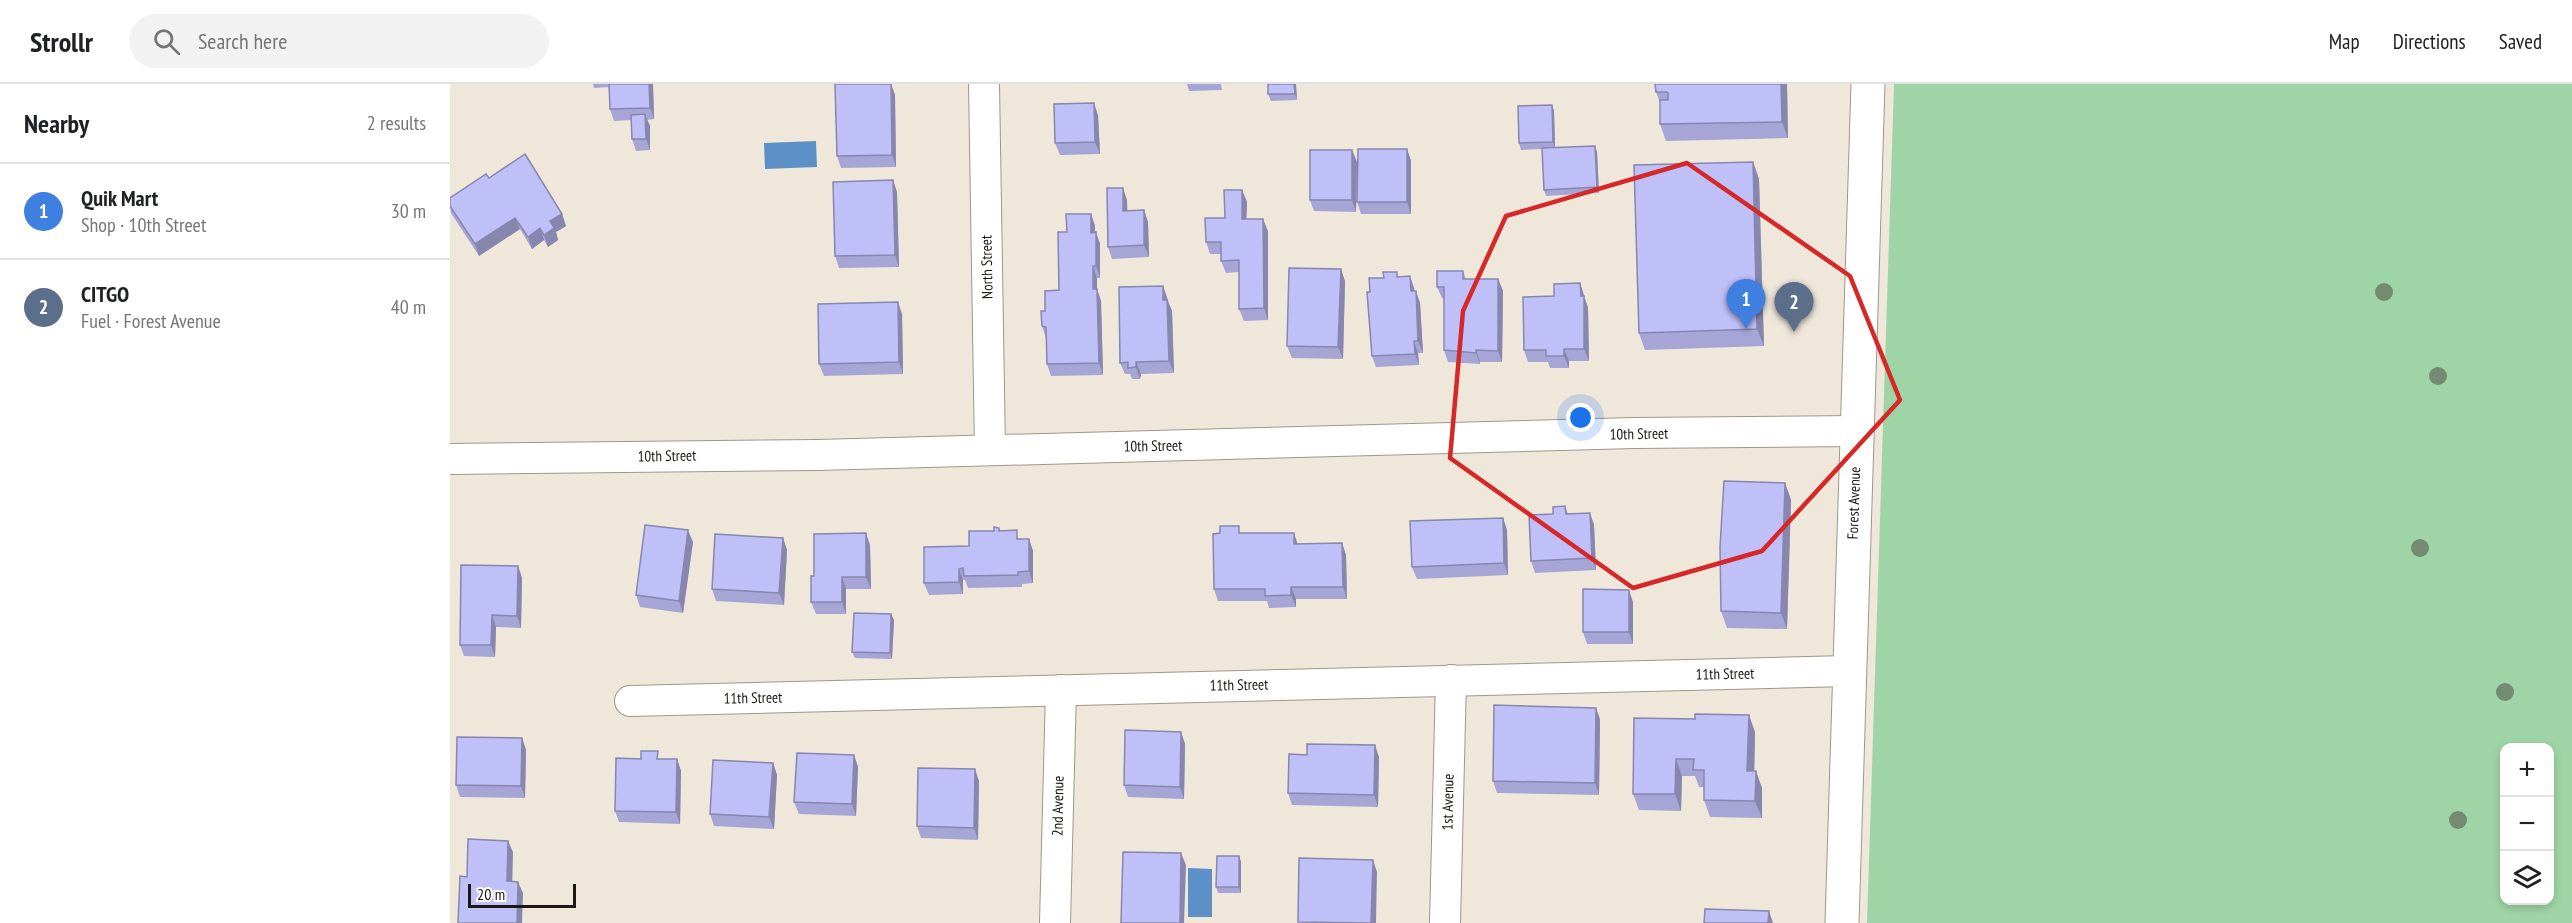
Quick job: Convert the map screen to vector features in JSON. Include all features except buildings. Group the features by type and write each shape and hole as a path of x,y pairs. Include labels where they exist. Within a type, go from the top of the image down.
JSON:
{"main road":[{"name":"Forest Avenue","path":"1842,923 1848,670 1868,84"}],"street":[{"name":"North Street","path":"984,84 990,450"},
{"name":"10th Street","path":"450,459 818,455 1634,433 1856,431"},
{"name":"11th Street","path":"630,701 1848,670"},
{"name":"1st Avenue","path":"1445,923 1451,680"},
{"name":"2nd Avenue","path":"1055,923 1060,690"}],"highlighted area":[{"path":"1687,163 1850,276 1900,400 1762,551 1633,588 1450,458 1463,311 1506,216"}],"green space":[{"path":"1894,84 2572,84 2572,923 1867,923"}],"water":[{"path":"816,141 817,167 765,169 764,143"},
{"path":"1188,868 1212,869 1212,917 1188,917"}],"place":[{"name":"Quik Mart","path":"1746,329"},
{"name":"CITGO","path":"1794,332"}]}
